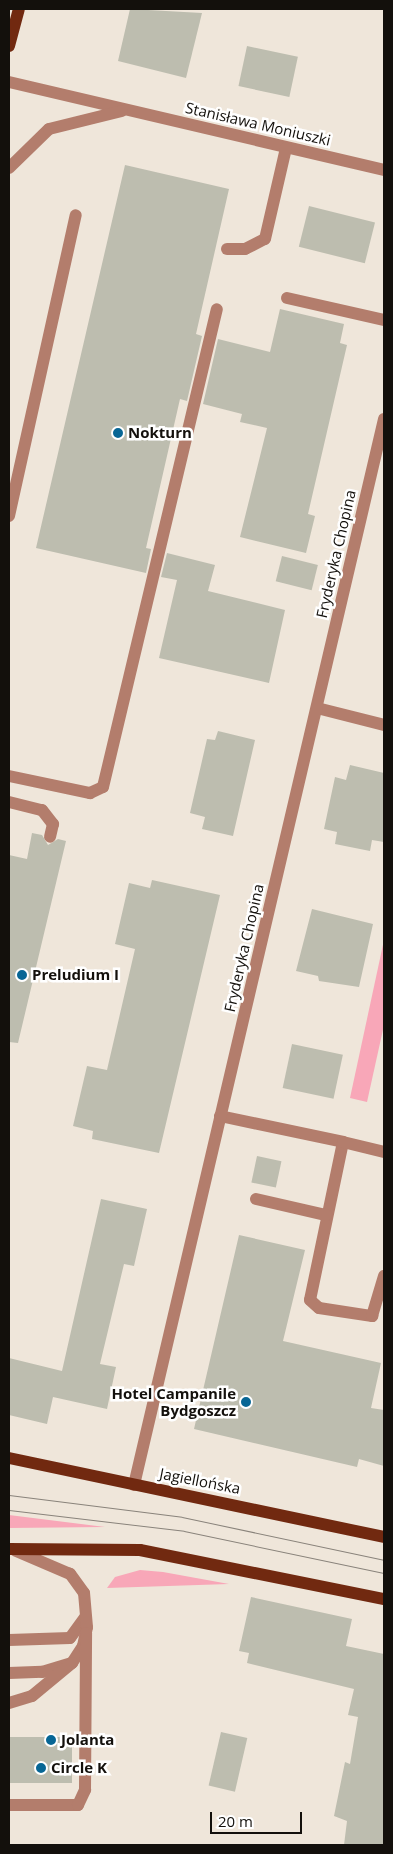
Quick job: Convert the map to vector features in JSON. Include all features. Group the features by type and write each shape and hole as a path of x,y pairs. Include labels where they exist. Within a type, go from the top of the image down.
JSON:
{"main road":[{"path":"9,46 19,9"},
{"name":"Jagiellońska","path":"9,1458 384,1537"},
{"path":"9,1549 140,1550 384,1598"}],"street":[{"name":"Stanisława Moniuszki","path":"9,82 384,170"},
{"name":"Stanisława Moniuszki","path":"9,168 49,129 124,110"},
{"path":"227,250 245,250 265,239 286,148"},
{"path":"9,516 76,215"},
{"path":"287,298 384,320"},
{"path":"9,776 90,793 104,787 217,309"},
{"name":"Fryderyka Chopina","path":"134,1485 384,419"},
{"path":"317,708 384,725"},
{"path":"9,802 42,810 53,824 50,837"},
{"path":"220,1116 384,1152"},
{"path":"343,1142 326,1215 310,1300 319,1308 372,1316 384,1276"},
{"path":"256,1199 326,1215"},
{"path":"9,1549 44,1559 70,1574 84,1593 86,1615 85,1790 78,1805 9,1805"},
{"path":"9,1640 70,1638 81,1629 86,1615"},
{"path":"9,1702 32,1696 72,1663 86,1633"},
{"path":"9,1673 42,1672 72,1663"}],"shaded area":[{"path":"384,940 384,1025 367,1102 350,1098"},
{"path":"9,1515 105,1527 9,1528"},
{"path":"140,1570 163,1572 229,1584 107,1588 115,1577"}],"building":[{"path":"130,9 202,13 186,78 118,61"},
{"path":"247,46 298,57 289,97 238,86"},
{"name":"Nokturn","path":"125,165 229,189 196,334 202,336 187,401 180,399 146,548 151,549 146,573 36,548"},
{"path":"309,206 375,222 365,263 299,247"},
{"path":"280,309 344,324 340,343 347,345 308,514 315,516 306,553 240,537 267,428 240,422 242,414 203,404 218,339 270,352"},
{"path":"167,553 215,565 208,591 285,610 269,683 159,658 177,580 161,577"},
{"path":"282,556 318,565 312,590 276,581"},
{"path":"218,731 255,740 233,836 202,829 205,817 190,813 207,739 215,740"},
{"path":"350,765 384,773 384,842 372,840 370,851 335,844 337,832 324,829 335,777 346,780"},
{"name":"Preludium I","path":"32,833 42,835 48,845 58,839 66,841 18,1043 9,1042 9,855 27,859"},
{"path":"152,880 220,895 159,1153 92,1139 93,1131 73,1126 87,1066 107,1070 135,949 115,944 129,883 150,888"},
{"path":"312,909 373,924 359,987 319,981 318,976 296,971"},
{"path":"292,1044 343,1055 334,1099 283,1088"},
{"path":"257,1156 281,1161 276,1188 251,1182"},
{"path":"101,1199 147,1209 134,1266 124,1264 100,1364 116,1367 107,1409 53,1397 47,1424 9,1415 9,1358 62,1371"},
{"path":"239,1235 305,1250 283,1341 381,1363 371,1408 384,1410 384,1466 359,1459 357,1467 194,1429"},
{"path":"251,1597 352,1619 346,1646 384,1654 384,1845 344,1845 347,1821 334,1816 345,1762 350,1764 358,1717 348,1715 354,1689 247,1663 249,1653 239,1651"},
{"path":"221,1732 247,1738 235,1792 209,1786"},
{"name":"Circle K","path":"9,1737 72,1737 72,1783 9,1783"}],"tram line":[{"path":"9,1495 182,1517 384,1560"},
{"path":"9,1510 184,1531 384,1573"}],"place":[{"name":"Nokturn","path":"118,433"},
{"name":"Preludium I","path":"22,975"},
{"name":"Hotel Campanile Bydgoszcz","path":"246,1402"},
{"name":"Jolanta","path":"51,1740"},
{"name":"Circle K","path":"41,1768"}]}
